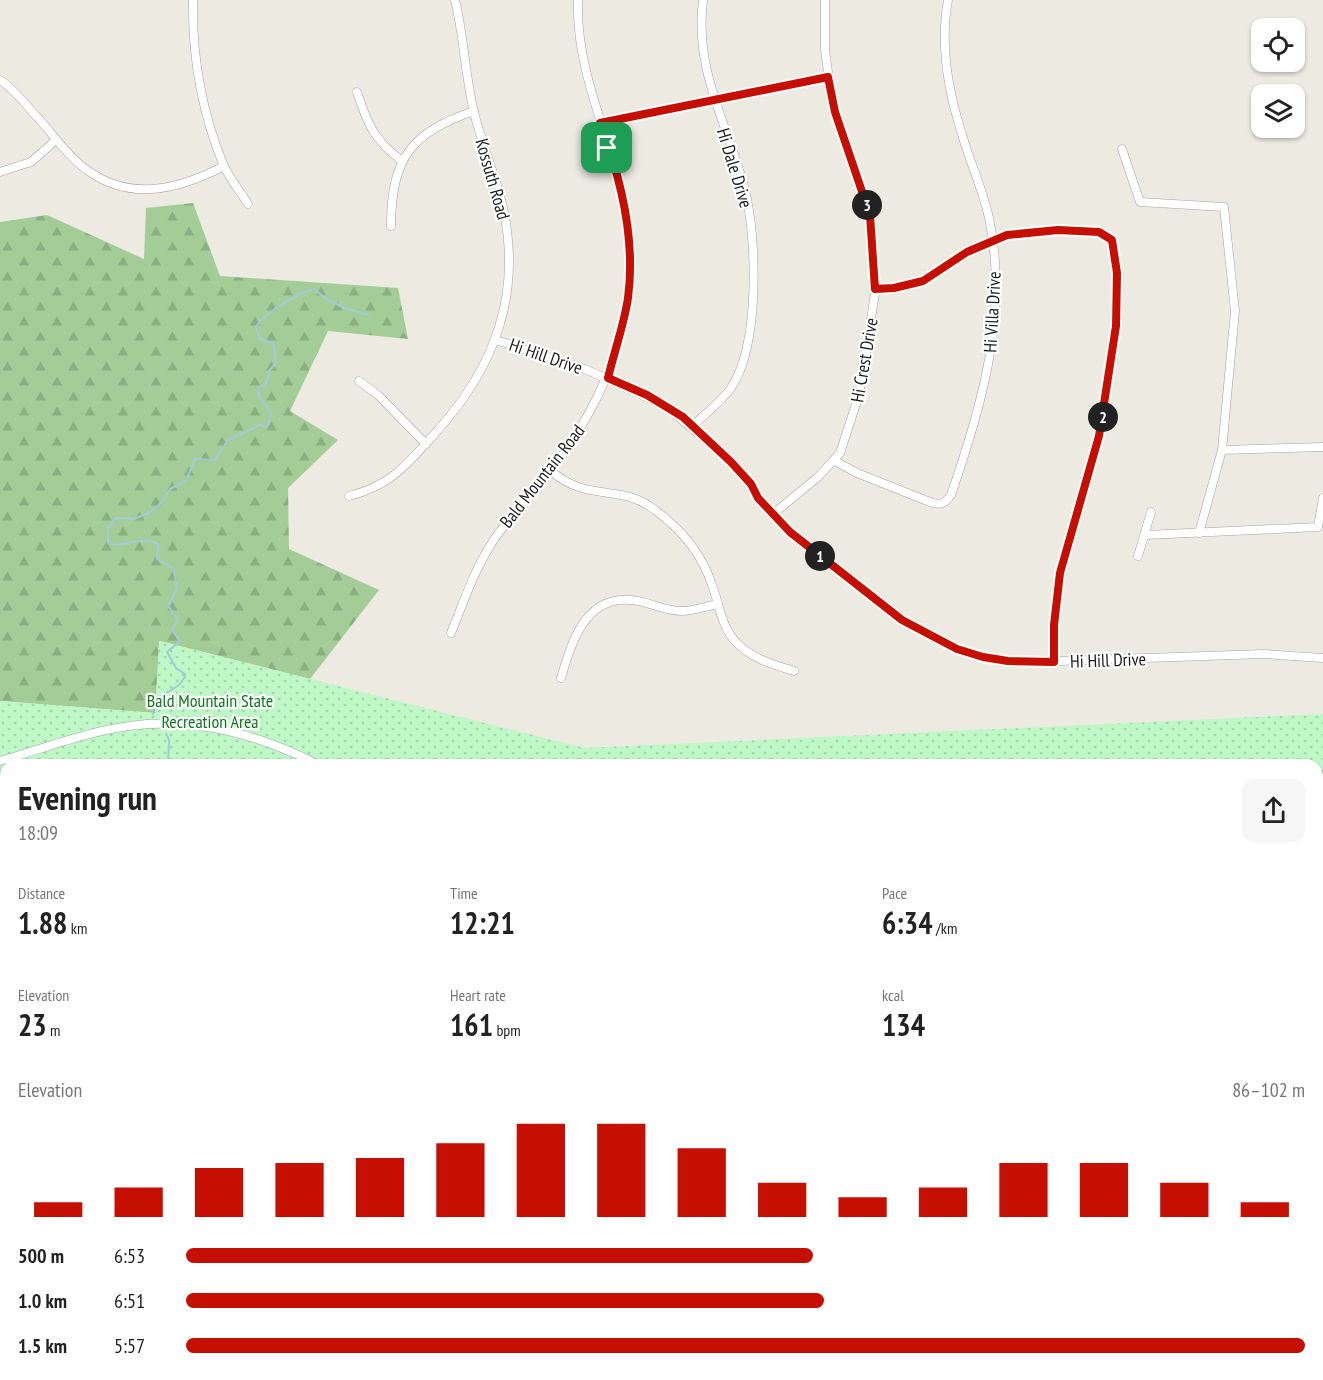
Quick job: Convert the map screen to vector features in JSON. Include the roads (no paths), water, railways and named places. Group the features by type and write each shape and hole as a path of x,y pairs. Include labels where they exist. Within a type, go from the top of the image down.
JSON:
{"street":[{"path":"193,0 198,77 224,166 248,204"},
{"name":"Kossuth Road","path":"349,496 385,483 426,444 474,383 496,340 509,286 507,231 503,206 474,111 455,0"},
{"name":"Bald Mountain Road","path":"452,633 490,545 551,471 586,419 608,378 627,299 630,247 621,188 580,52 578,0"},
{"name":"Hi Dale Drive","path":"692,426 718,402 738,375 750,321 754,275 753,240 745,190 713,100 704,58 704,0"},
{"name":"Hi Crest Drive","path":"773,514 835,461 850,428 859,395 875,289 870,215 835,112 828,77 825,50 825,0"},
{"name":"Hi Villa Drive","path":"835,461 857,473 938,505 945,503 951,495 973,434 992,347 995,306 992,240 978,175 961,132 948,79 945,16 948,0"},
{"path":"600,123 828,77"},
{"path":"0,81 89,172 110,183 141,190 186,184 224,166"},
{"path":"357,92 368,124 381,145 402,161"},
{"path":"391,226 391,205 396,177 402,161 424,133 474,111"},
{"path":"0,172 31,162 56,140"},
{"path":"1122,149 1140,202 1224,207 1235,311 1222,450 1199,533"},
{"path":"875,289 894,288 923,281 967,252 992,240 1020,233 1058,230 1107,235 1114,244 1117,273 1116,326 1099,436 1060,573 1054,625 1054,662"},
{"name":"Hi Hill Drive","path":"496,340 608,378 655,399 692,426 731,462 790,532 849,579 927,635 957,649 983,657 1008,661 1054,662 1264,654 1323,658"},
{"path":"359,381 378,395 426,444"},
{"path":"1222,450 1323,447"},
{"path":"551,471 577,488 635,498 655,509 677,528 700,557 723,622 737,643 768,663 794,671"},
{"path":"1145,535 1318,527 1323,498"},
{"path":"1138,556 1151,512"},
{"path":"561,678 575,635 583,621 601,606 630,599 684,611 718,604"},
{"path":"7,759 101,732 129,726 166,724 231,730 284,747 307,759"}],"waterway":[{"path":"153,714 155,700 179,685 185,677 185,674 176,668 167,652 180,641 172,630 178,619 168,606 177,589 174,569 157,559 159,545 153,542 147,540 121,544 108,543 108,527 116,518 134,519 149,513 161,503 170,489 186,481 195,459 215,460 228,440 262,424 264,427 268,425 271,414 259,396 258,388 267,383 269,371 276,363 274,344 259,338 256,327 266,316 291,299 314,289 326,299 345,308 369,315"},
{"path":"166,734 169,740 168,759"}],"park label":[{"name":"Bald Mountain State Recreation Area","path":"210,710"}]}
